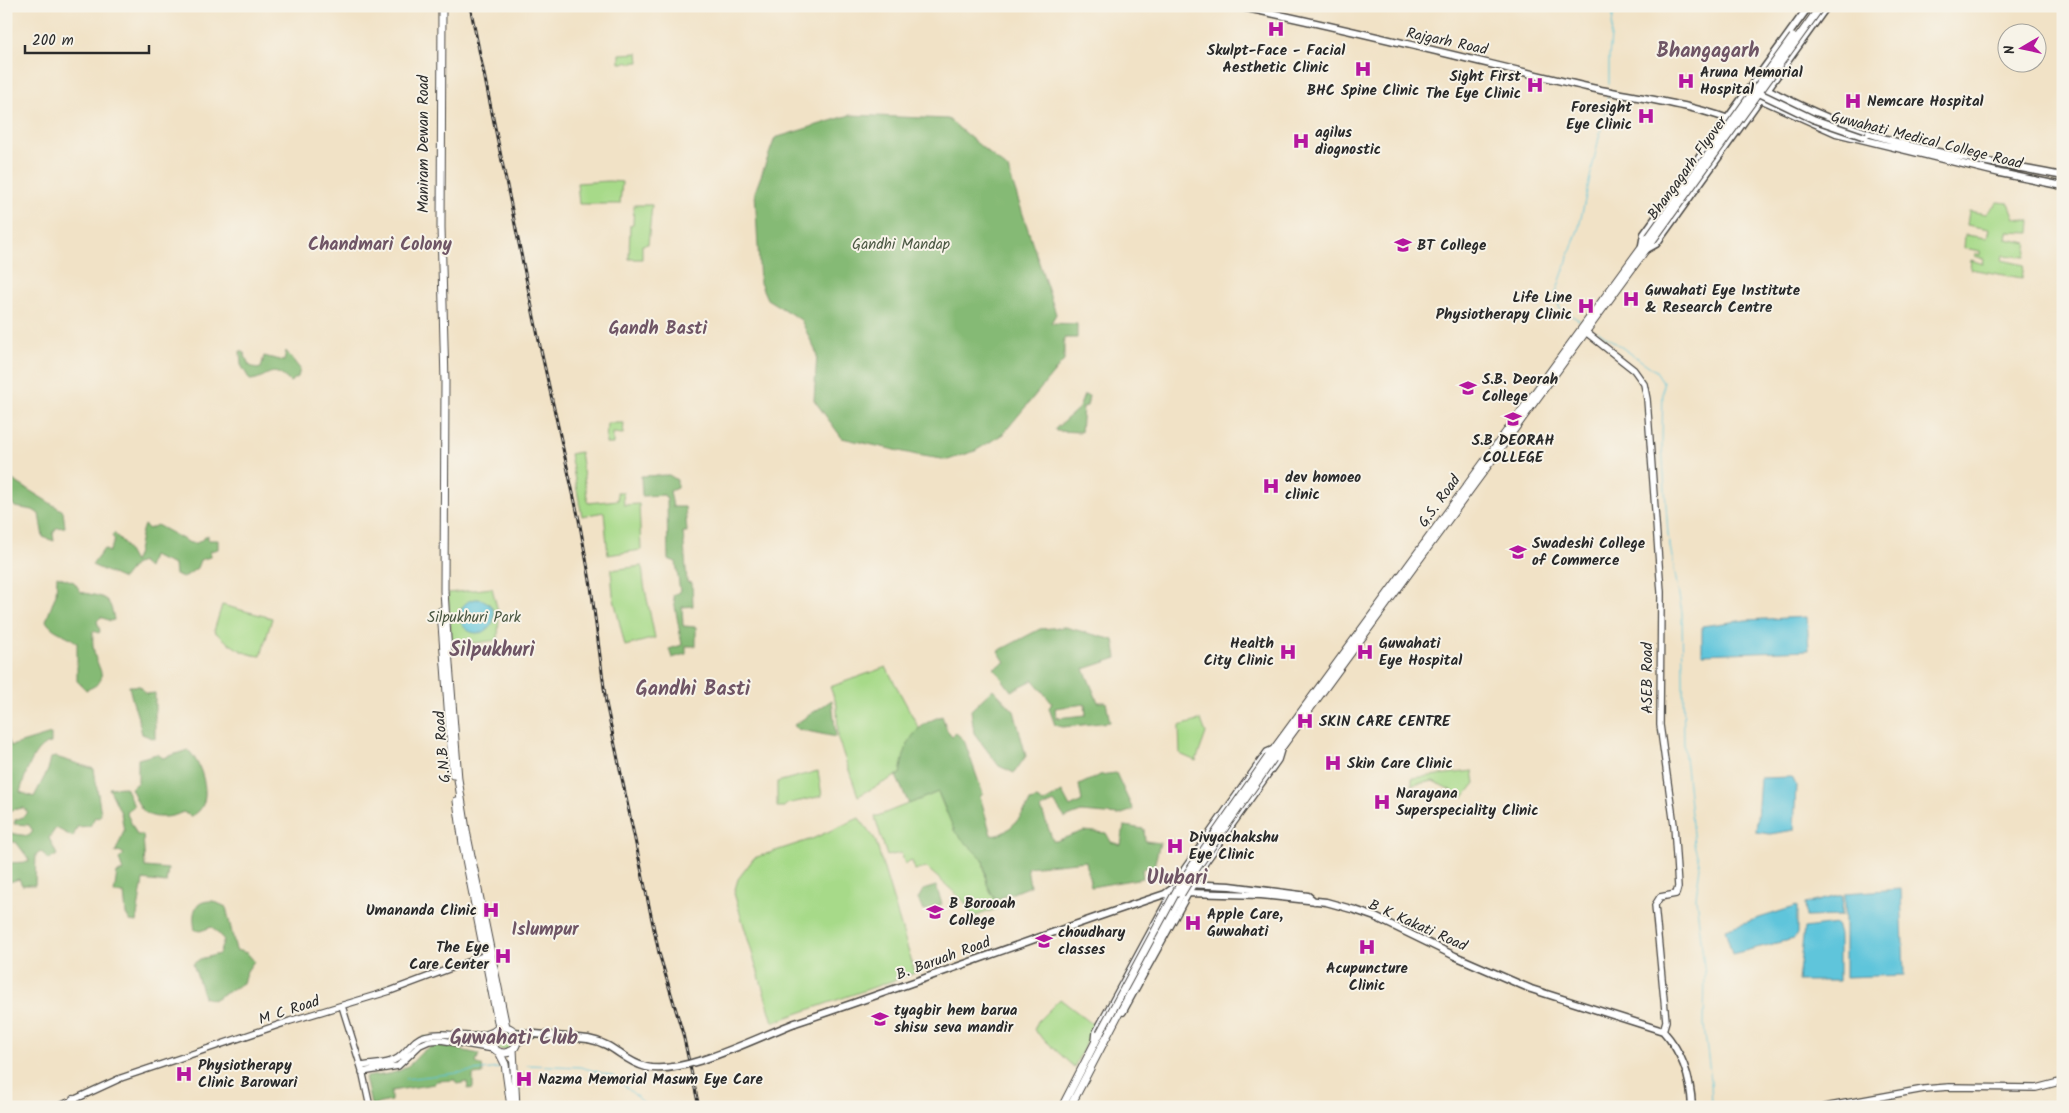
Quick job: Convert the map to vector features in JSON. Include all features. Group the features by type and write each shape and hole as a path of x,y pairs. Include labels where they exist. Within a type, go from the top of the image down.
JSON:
{"main road":[{"name":"Maniram Dewan Road","path":"438,6 437,227 441,461"},
{"name":"Maniram Dewan Road","path":"441,461 445,382 441,226 442,6"},
{"name":"Rajgarh Road","path":"1238,6 1651,100 1726,120 1740,126"},
{"path":"1809,6 1644,234 1644,248 1656,244 1740,126 1759,96 1768,89 1827,6"},
{"name":"Bhangagarh Flyover","path":"1651,239 1815,6"},
{"name":"Bhangagarh Flyover","path":"1644,248 1759,96 1821,6"},
{"path":"1762,72 1774,80"},
{"name":"Guwahati Medical College Road","path":"1768,89 1876,140 2063,186"},
{"path":"1759,96 1813,119 1876,140"},
{"name":"Guwahati Medical College Road","path":"1759,96 1836,133 2063,176"},
{"name":"G.S. Road","path":"1278,748 1587,333 1644,248"},
{"name":"G.S. Road","path":"1278,748 1644,248"},
{"name":"G.N.B Road","path":"441,461 441,636 451,756 463,844 500,1029"},
{"name":"G.N.B Road","path":"441,461 444,591 458,779 500,1029"},
{"path":"1070,1107 1102,1034 1186,874 1278,748"},
{"path":"1175,887 1193,884 1262,889 1308,896 1314,901"},
{"name":"B. Baruah Road","path":"534,1034 575,1037 608,1044 645,1067 667,1068 717,1055 795,1023 1167,895 1175,887"},
{"name":"B K Kakati Road","path":"1167,895 1261,895 1307,902 1314,901 1375,917 1492,973 1531,989 1663,1031"},
{"path":"511,1107 505,1064 491,1042 500,1029 534,1034"},
{"path":"1663,1031 1676,1048 1686,1070 1692,1090 1692,1107"},
{"path":"514,1032 513,1067 516,1107"},
{"path":"497,1051 507,1053 534,1034"},
{"path":"1062,1107 1098,1044"}],"street":[{"name":"ASEB Road","path":"1587,333 1634,370 1644,384 1647,399 1660,592 1660,725 1674,825 1678,887 1676,894 1660,897 1655,905 1666,1021 1663,1031"},
{"path":"1167,895 1096,1032 1098,1044 1110,1036 1193,884 1219,843 1278,760 1278,748 1267,752 1213,827 1175,887"},
{"path":"1213,827 1225,835"},
{"path":"1207,836 1219,843"},
{"name":"M C Road","path":"74,1099 100,1087 290,1021 342,1006 486,955"},
{"path":"342,1006 370,1107"},
{"path":"361,1069 393,1061 403,1054 416,1040 425,1036 447,1034 477,1038 500,1029"},
{"path":"361,1069 398,1066 420,1045 429,1041 441,1040 497,1051"},
{"path":"1824,1107 1949,1087 2036,1088 2063,1081"},
{"path":"58,1107 74,1099 78,1107"}],"green space":[{"path":"638,53 639,62 620,63 620,54"},
{"name":"Gandhi Mandap","path":"850,115 948,119 1008,169 1056,314 1051,323 1077,324 1077,338 1064,338 1064,361 1003,434 975,451 948,460 842,438 814,400 817,354 801,320 767,299 760,283 755,192 775,138"},
{"path":"622,182 620,204 579,204 577,183"},
{"path":"1997,202 2009,203 2015,218 2031,221 2030,233 2007,232 2006,239 2028,243 2025,257 2003,255 2002,260 2024,265 2022,278 1970,269 1971,260 1983,264 1984,259 1975,256 1975,253 1980,255 1980,251 1964,248 1965,235 1987,238 1989,229 1967,225 1969,211 1986,214"},
{"path":"634,205 652,205 648,244 642,245 642,259 629,259 630,225 633,224"},
{"path":"240,351 244,353 249,365 256,369 261,368 264,356 284,361 286,351 300,369 298,377 290,382 274,372 250,380 241,365"},
{"path":"1084,395 1089,396 1087,406 1083,407 1081,432 1056,431 1055,429 1079,408"},
{"path":"607,423 624,423 623,434 613,433 613,444 606,444"},
{"path":"580,452 588,503 618,500 617,492 623,492 624,505 639,504 641,550 608,555 604,512 582,516 570,454"},
{"path":"669,475 677,480 677,488 670,491 673,507 685,507 687,532 683,532 687,582 692,583 693,606 682,607 683,626 696,627 696,646 686,646 686,654 672,658 669,649 682,645 673,595 680,592 676,562 668,559 667,499 664,495 642,496 641,476"},
{"path":"6,476 63,511 65,527 56,528 53,534 54,541 43,537 39,514 33,510 15,507 6,495"},
{"path":"144,525 149,529 157,525 190,543 197,543 208,535 208,540 218,540 218,549 210,551 210,557 200,560 197,568 183,578 175,575 174,565 152,556 148,568 141,562 134,565 123,579 92,565 104,549 109,552 115,540 112,536 114,533 123,542 134,562"},
{"path":"642,566 655,638 625,646 613,595 611,570"},
{"path":"57,576 74,582 81,592 104,598 108,601 112,612 114,620 110,621 101,617 97,621 99,633 93,631 93,649 101,678 94,686 86,690 77,681 77,643 53,629 46,621 56,594"},
{"name":"Silpukhuri Park","path":"492,588 499,615 498,640 452,646 448,593"},
{"path":"222,605 272,618 261,656 241,651 214,631"},
{"path":"1065,627 1114,640 1117,658 1084,669 1098,702 1106,702 1110,722 1063,727 1055,725 1049,708 1052,703 1033,680 1011,691 994,668 1005,662 998,651 1040,629","holes":["1085,704 1086,715 1056,718 1055,708"]},
{"path":"886,667 934,756 858,796 838,739 837,705 830,687"},
{"path":"129,686 140,686 146,694 155,693 155,739 142,734"},
{"path":"993,689 1014,711 1026,756 1014,773 999,766 974,733 971,710"},
{"path":"832,700 836,737 797,729 794,725"},
{"path":"942,716 947,730 952,736 956,733 964,740 983,794 980,796 991,835 1002,833 1014,824 1030,801 1037,799 1043,803 1062,792 1070,807 1082,801 1079,785 1100,775 1116,773 1133,810 1119,815 1081,812 1065,818 1054,802 1041,808 1053,841 1084,831 1106,833 1111,842 1121,845 1124,826 1144,829 1145,841 1160,843 1154,866 1142,869 1143,878 1091,887 1086,861 1027,867 1030,886 995,900 987,884 983,860 955,832 938,792 909,804 896,776 900,774 904,754 917,731 923,725"},
{"path":"1201,720 1206,733 1196,761 1180,754 1179,726"},
{"path":"51,734 51,743 39,749 35,755 27,770 20,792 34,797 48,770 51,758 56,757 94,769 101,814 98,818 95,817 90,826 77,827 73,837 56,828 49,838 57,855 48,860 42,852 36,854 35,885 22,885 19,879 6,883 6,863 29,862 16,842 11,842 6,846 6,821 9,820 8,833 29,836 33,831 29,825 14,824 15,820 23,817 28,812 23,808 6,811 6,735 11,746"},
{"path":"188,750 198,765 204,785 205,795 199,811 191,816 183,812 166,817 154,816 144,812 131,788 138,782 138,759 157,754 163,758"},
{"path":"818,771 822,796 787,804 784,807 777,807 777,782"},
{"path":"1473,771 1475,783 1464,797 1433,781 1412,785 1412,778"},
{"path":"125,787 134,806 126,812 137,835 143,835 145,867 168,869 166,883 143,880 136,922 130,921 126,914 124,893 114,893 117,873 123,871 119,859 124,854 119,851 115,853 124,831 121,813 109,788"},
{"path":"938,792 946,812 983,860 987,884 999,908 973,917 964,901 927,868 915,870 912,861 905,864 901,853 887,856 875,817"},
{"path":"859,818 875,839 915,973 773,1022 734,893 738,879 754,858 812,839"},
{"path":"936,886 942,904 923,911 918,899 923,890"},
{"path":"213,901 226,907 236,950 247,953 254,961 247,971 243,983 213,1000 204,997 193,964 200,959 219,954 224,940 212,927 200,931 195,930 195,909 201,903"},
{"path":"1060,999 1095,1026 1074,1067 1034,1030 1038,1021"},
{"path":"504,1030 511,1033 514,1040 511,1047 504,1050 497,1047 494,1040 497,1033"},
{"path":"449,1036 468,1039 488,1037 488,1046 454,1039 428,1039 416,1045 399,1063 367,1066 392,1063 424,1037"},
{"path":"438,1045 479,1054 476,1063 482,1066 483,1074 473,1075 473,1088 468,1089 467,1082 457,1084 455,1080 436,1081 434,1084 391,1091 391,1101 371,1105 365,1077 399,1071 408,1066 427,1049"}],"water":[{"path":"477,599 484,600 489,604 493,609 493,623 489,628 484,632 477,633 470,632 465,628 461,623 460,616 461,609 465,604 470,600"},
{"path":"1807,617 1809,650 1702,654 1702,626 1746,620"},
{"path":"1792,777 1796,785 1794,830 1770,834 1756,832 1760,778"},
{"path":"1901,889 1904,975 1845,977 1845,893"},
{"path":"1843,895 1842,916 1806,917 1805,904"},
{"path":"1797,906 1797,934 1793,939 1732,954 1725,929"},
{"path":"1836,924 1839,935 1839,981 1798,981 1804,928"}],"waterway":[{"path":"1609,84 1609,57 1614,6"},
{"path":"1579,320 1560,309 1555,295 1579,227 1608,97"},
{"path":"1598,331 1656,371 1663,382 1662,445 1668,535 1682,612 1684,747 1694,844 1700,866 1696,898 1705,974 1704,1026 1711,1081 1712,1107"},
{"path":"527,1065 580,1067 613,1076 649,1107"},
{"path":"406,1079 499,1068"}],"railway":[{"path":"470,6 540,346 579,520 591,586 606,703 659,953 683,1034 699,1107"}],"place":[{"name":"Skulpt-Face - Facial Aesthetic Clinic","path":"1276,29"},
{"name":"BHC Spine Clinic","path":"1363,69"},
{"name":"Aruna Memorial Hospital","path":"1686,81"},
{"name":"Sight First The Eye Clinic","path":"1535,85"},
{"name":"Nemcare Hospital","path":"1853,101"},
{"name":"Foresight Eye Clinic","path":"1646,116"},
{"name":"agilus diognostic","path":"1301,141"},
{"name":"BT College","path":"1403,245"},
{"name":"Guwahati Eye Institute & Research Centre","path":"1631,299"},
{"name":"Life Line Physiotherapy Clinic","path":"1586,306"},
{"name":"S.B. Deorah College","path":"1468,388"},
{"name":"S.B DEORAH COLLEGE","path":"1513,419"},
{"name":"dev homoeo clinic","path":"1271,486"},
{"name":"Swadeshi College of Commerce","path":"1518,552"},
{"name":"Health City Clinic","path":"1288,652"},
{"name":"Guwahati Eye Hospital","path":"1365,652"},
{"name":"SKIN CARE CENTRE","path":"1305,721"},
{"name":"Skin Care Clinic","path":"1333,763"},
{"name":"Narayana Superspeciality Clinic","path":"1382,802"},
{"name":"Divyachakshu Eye Clinic","path":"1175,846"},
{"name":"Umananda Clinic","path":"491,910"},
{"name":"B Borooah College","path":"935,912"},
{"name":"Apple Care, Guwahati","path":"1193,923"},
{"name":"choudhary classes","path":"1044,941"},
{"name":"Acupuncture Clinic","path":"1367,947"},
{"name":"The Eye Care Center","path":"503,956"},
{"name":"tyagbir hem barua shisu seva mandir","path":"880,1019"},
{"name":"Physiotherapy Clinic Barowari","path":"184,1074"},
{"name":"Nazma Memorial Masum Eye Care","path":"524,1079"}],"district":[{"name":"Bhangagarh","path":"1708,50"},
{"name":"Chandmari Colony","path":"380,244"},
{"name":"Gandh Basti","path":"658,328"},
{"name":"Silpukhuri","path":"492,649"},
{"name":"Gandhi Basti","path":"693,688"},
{"name":"Ulubari","path":"1177,877"},
{"name":"Islumpur","path":"545,929"},
{"name":"Guwahati Club","path":"514,1037"}]}
